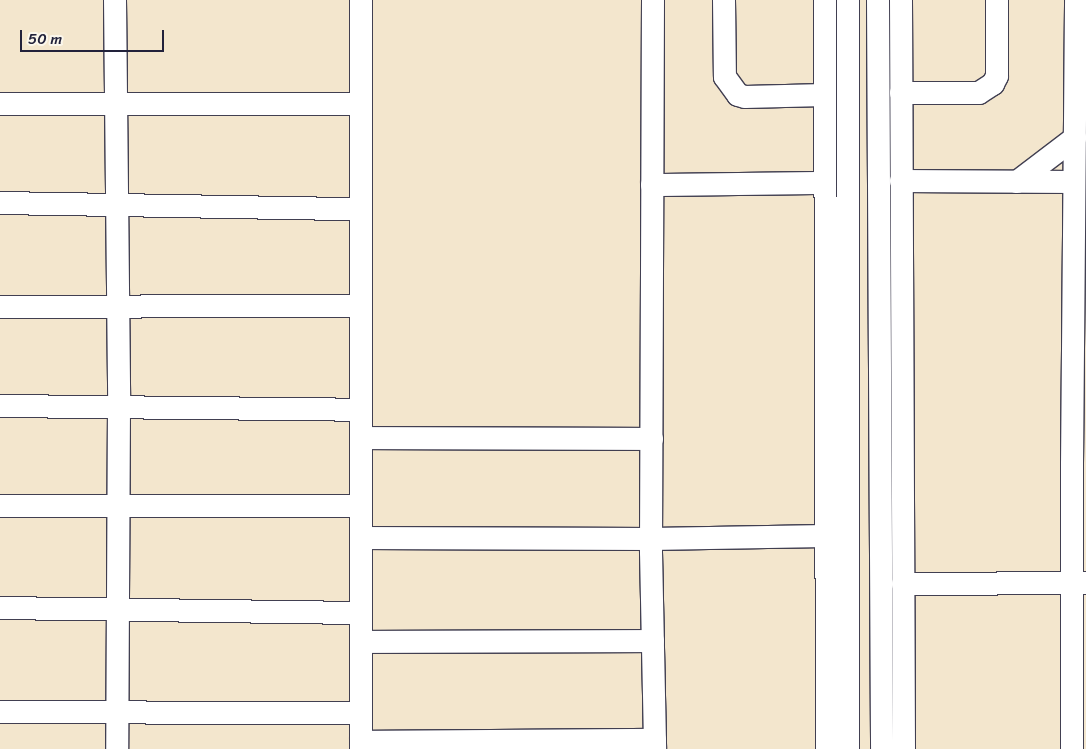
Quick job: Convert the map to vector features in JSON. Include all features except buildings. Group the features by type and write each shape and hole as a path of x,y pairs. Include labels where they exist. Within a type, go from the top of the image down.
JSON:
{"street":[{"path":"116,0 118,749"},
{"path":"361,0 361,746 655,745 651,539 652,0"},
{"path":"724,0 725,77 738,95 746,97 825,95"},
{"path":"825,0 827,749"},
{"path":"848,0 848,749"},
{"path":"878,0 882,749"},
{"path":"901,0 904,749"},
{"path":"901,93 979,93 993,84 996,76 997,0"},
{"path":"1072,749 1079,685 1080,315 1074,182 1076,0"},
{"path":"0,104 361,104"},
{"path":"1017,182 1075,138"},
{"path":"901,181 1074,182"},
{"path":"652,185 825,182"},
{"path":"0,203 361,209"},
{"path":"0,307 361,306"},
{"path":"0,406 361,410"},
{"path":"361,438 652,439"},
{"path":"0,506 361,506"},
{"path":"361,538 651,539 826,536"},
{"path":"903,584 1079,583"},
{"path":"0,608 361,613"},
{"path":"361,642 652,641"},
{"path":"0,712 361,713"}]}
